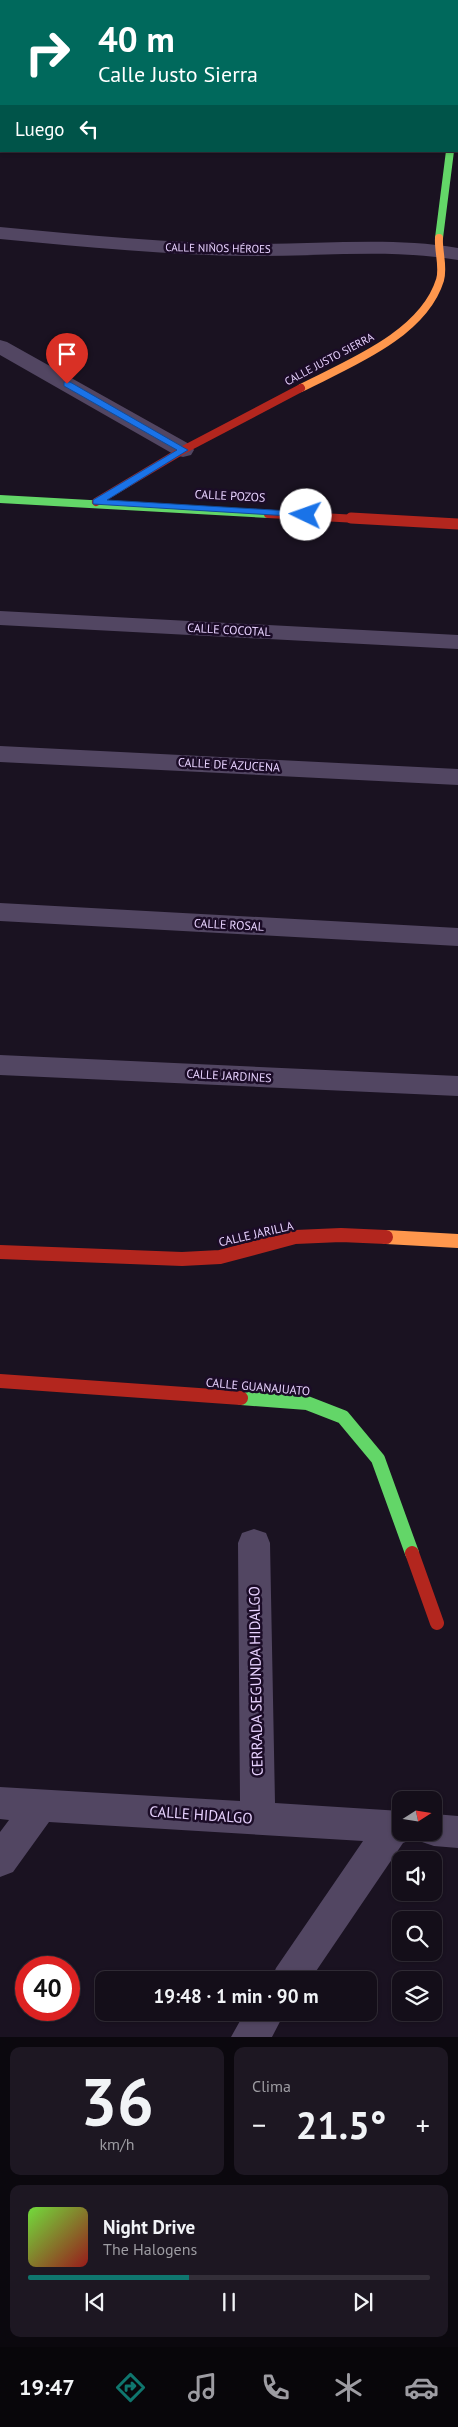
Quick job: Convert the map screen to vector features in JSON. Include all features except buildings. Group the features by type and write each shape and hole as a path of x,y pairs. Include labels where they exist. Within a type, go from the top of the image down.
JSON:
{"street":[{"name":"CALLE JUSTO SIERRA","path":"96,502 184,450 394,338 426,308 441,279 437,250 450,152"},
{"name":"CALLE NIÑOS HÉROES","path":"0,233 148,246 261,250 394,248 437,250 458,254"},
{"path":"0,346 184,450"},
{"name":"CALLE POZOS","path":"0,499 96,502 458,524"},
{"name":"CALLE COCOTAL","path":"0,618 458,642"},
{"name":"CALLE DE AZUCENA","path":"0,754 458,777"},
{"name":"CALLE ROSAL","path":"0,912 458,937"},
{"name":"CALLE JARDINES","path":"0,1065 458,1086"},
{"name":"CALLE JARILLA","path":"0,1252 182,1259 220,1257 295,1237 341,1234 458,1241"},
{"name":"CALLE GUANAJUATO","path":"0,1381 306,1403 343,1417 378,1459 437,1623"},
{"name":"CERRADA SEGUNDA HIDALGO","path":"254,1543 258,1819"},
{"name":"CALLE HIDALGO","path":"0,1803 42,1804 392,1827"},
{"path":"0,1860 42,1804"},
{"path":"442,1831 458,1832"},
{"path":"295,1971 392,1834"},
{"path":"250,2037 261,2021"}],"traffic: fast":[{"path":"439,238 450,152"},
{"path":"0,499 268,514"},
{"path":"241,1398 307,1403 343,1417 378,1459 412,1553"}],"traffic: slow":[{"path":"301,388 382,345 419,316 432,299 440,280 439,238"},
{"path":"386,1237 458,1241"}],"traffic: jam":[{"path":"96,502 183,450 301,388"},
{"path":"268,514 458,524"},
{"path":"0,1252 182,1259 220,1257 295,1237 341,1235 386,1237"},
{"path":"0,1381 241,1398"},
{"path":"412,1553 437,1623"}],"route":[{"path":"67,384 184,450 96,502 306,515"}]}
